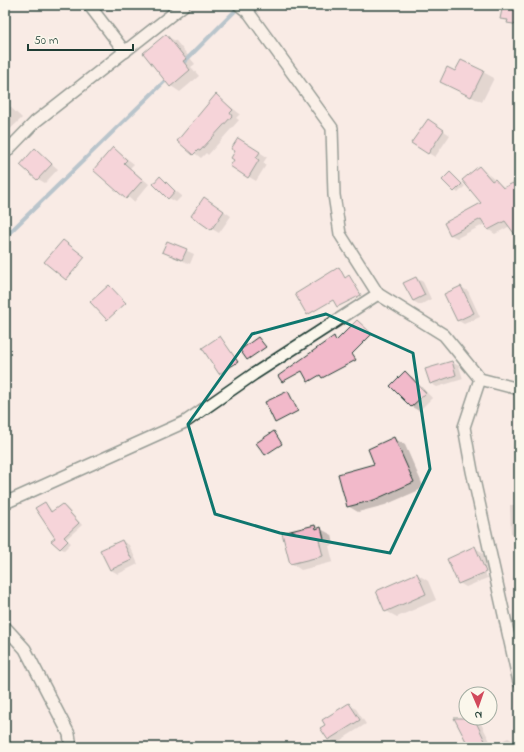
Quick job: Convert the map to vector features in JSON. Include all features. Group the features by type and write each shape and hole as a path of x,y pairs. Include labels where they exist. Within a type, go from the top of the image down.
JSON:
{"street":[{"path":"89,5 125,52"},
{"path":"5,153 34,122 184,5"},
{"path":"238,5 249,13 332,128 334,195 340,234 378,294 444,335 480,379 519,389"},
{"path":"5,503 185,422 254,374 378,294"},
{"path":"480,379 464,427 472,471 519,682"},
{"path":"5,627 25,649 69,734 71,747"}],"highlighted area":[{"path":"326,314 413,353 430,469 390,553 280,533 215,514 188,424 252,334"}],"building":[{"path":"503,5 519,5 519,25 507,23 508,20 500,19"},
{"path":"166,34 186,59 183,61 190,70 170,87 143,53"},
{"path":"461,60 484,71 471,97 440,82 447,67 455,71"},
{"path":"216,94 233,110 230,113 232,116 200,151 198,150 193,155 177,141"},
{"path":"428,119 444,130 428,154 411,143"},
{"path":"238,138 260,152 256,158 259,160 248,178 230,166 234,160 231,158 235,151 231,149"},
{"path":"113,147 127,160 124,163 143,180 126,199 93,170"},
{"path":"35,148 52,164 37,180 20,165"},
{"path":"479,166 492,181 495,179 503,188 513,183 519,194 519,240 505,221 488,230 481,219 450,235 444,223 481,203 462,180"},
{"path":"450,172 462,184 454,192 442,180"},
{"path":"160,176 175,191 168,199 153,184"},
{"path":"204,197 224,211 211,230 191,216"},
{"path":"63,240 85,257 66,280 44,262"},
{"path":"167,241 187,249 182,260 162,252"},
{"path":"339,267 345,278 349,275 361,295 337,307 333,300 307,315 295,294"},
{"path":"416,277 425,295 413,301 403,283"},
{"path":"109,285 126,303 107,320 90,302"},
{"path":"461,286 474,313 457,321 444,294"},
{"path":"357,320 372,334 352,354 356,360 322,378 320,375 308,382 302,371 282,382 278,376 334,336 336,341"},
{"path":"220,336 238,362 219,374 202,348"},
{"path":"258,337 266,347 247,360 240,350"},
{"path":"452,361 456,375 430,384 425,369"},
{"path":"405,371 426,393 411,407 390,386"},
{"path":"288,391 298,411 275,423 265,402"},
{"path":"274,431 282,444 265,455 256,443"},
{"path":"394,437 414,482 374,500 347,507 338,474 374,464 368,449"},
{"path":"45,502 51,512 62,504 79,523 64,537 68,541 60,549 51,541 55,538 35,508"},
{"path":"315,525 316,529 321,527 324,539 319,540 323,556 290,564 282,533"},
{"path":"122,540 132,560 110,570 100,550"},
{"path":"475,546 486,572 458,584 447,559"},
{"path":"417,573 426,594 385,612 376,591"},
{"path":"349,703 360,720 328,740 320,728 325,725 322,720"},
{"path":"454,718 458,718 458,726"},
{"path":"458,726 478,726 488,747 469,747"}],"waterway":[{"path":"181,65 240,6"},
{"path":"5,237 168,78"}]}
